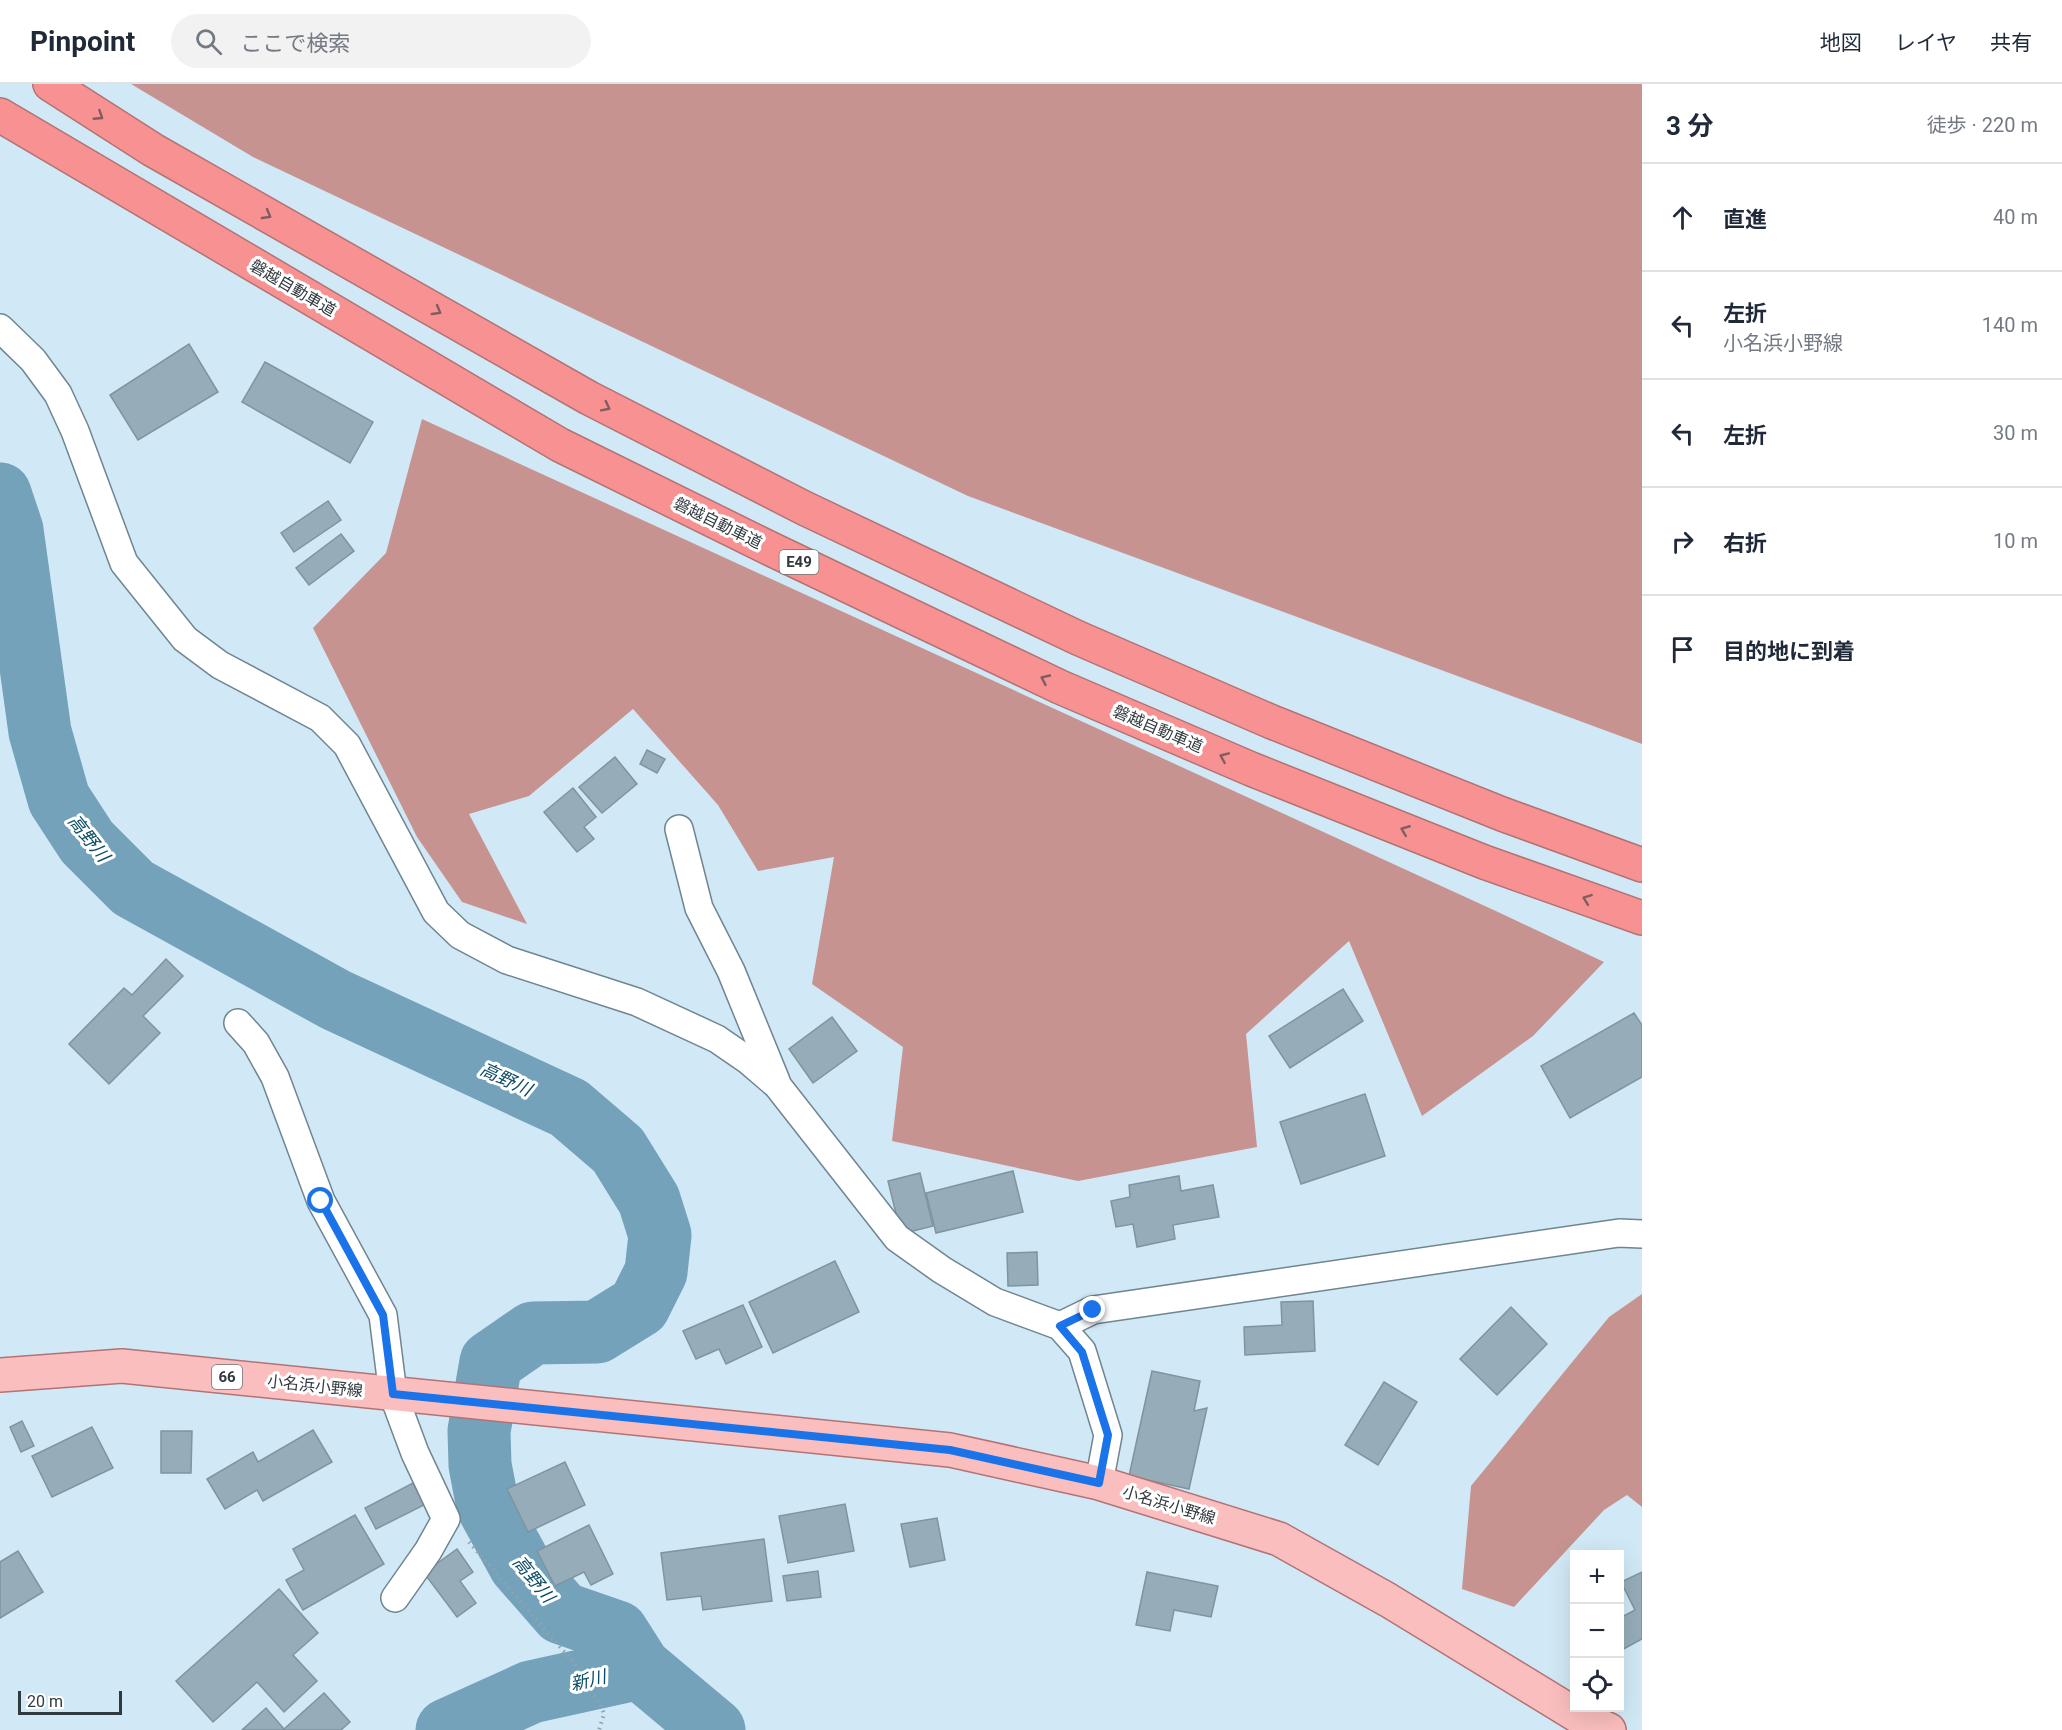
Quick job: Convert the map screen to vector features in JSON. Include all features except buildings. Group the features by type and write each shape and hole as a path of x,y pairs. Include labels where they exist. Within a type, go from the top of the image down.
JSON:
{"highway":[{"path":"50,84 153,150 568,386 804,508 1078,638 1272,722 1502,814 1642,865"},
{"name":"磐越自動車道","path":"0,115 560,445 773,550 1060,687 1251,769 1484,862 1642,918"}],"main road":[{"name":"小名浜小野線","path":"0,1375 122,1366 950,1450 1099,1483 1279,1539 1388,1600 1581,1723 1609,1730"}],"street":[{"path":"0,328 33,360 58,394 75,431 124,563 185,639 220,665 320,718 347,745 436,912 460,935 507,960 637,1002 717,1040 749,1061 777,1085 897,1238 942,1270 995,1302 1060,1326 1082,1352 1108,1435 1099,1483"},
{"path":"679,829 699,908 731,971 777,1085"},
{"path":"238,1023 256,1043 275,1077 321,1201 383,1315 393,1394 415,1453 446,1519 428,1551 395,1598"},
{"path":"1060,1326 1093,1310 1619,1233 1642,1234"}],"path":[{"path":"446,1519 482,1555 573,1662 602,1708 604,1714 599,1730"}],"shaded area":[{"path":"131,84 1642,84 1642,744 968,496 253,157"},
{"path":"422,419 1604,962 1533,1036 1422,1116 1349,941 1246,1034 1257,1147 1078,1181 892,1141 903,1047 812,984 834,857 758,871 718,805 633,709 529,796 469,814 527,924 462,902 417,837 313,628 386,553"},
{"path":"1642,1294 1642,1507 1627,1495 1604,1510 1514,1607 1462,1589 1471,1486 1609,1317"}],"waterway":[{"name":"高野川","path":"0,494 12,530 40,732 59,799 87,842 133,888 336,1000 569,1108 618,1150 649,1200 660,1235 656,1272 639,1306 597,1332 533,1333 491,1362 479,1431 480,1465 488,1507 520,1565 562,1613 617,1632 640,1668 714,1730"},
{"name":"新川","path":"447,1730 531,1692 640,1668"}],"route":[{"path":"321,1201 383,1315 393,1394 950,1450 1099,1483 1108,1435 1082,1352 1060,1326 1093,1310"}]}
